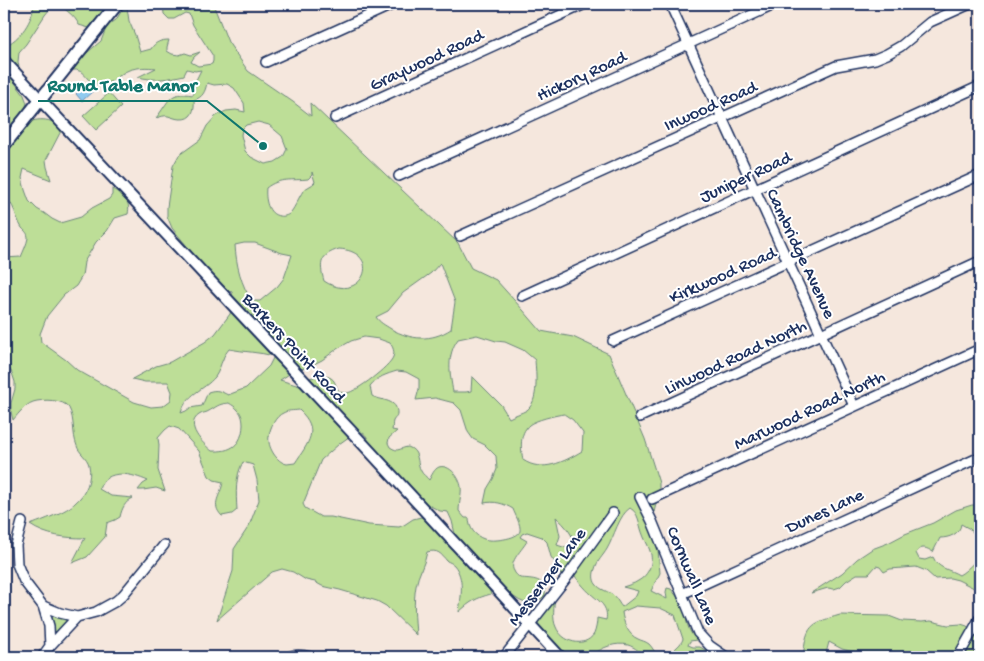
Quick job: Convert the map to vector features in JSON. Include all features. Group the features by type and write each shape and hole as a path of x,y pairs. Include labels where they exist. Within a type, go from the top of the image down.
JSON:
{"main road":[{"path":"4,145 117,4"}],"street":[{"name":"Graywood Road","path":"335,118 585,4"},
{"name":"Cambridge Avenue","path":"670,4 854,406"},
{"name":"Hickory Road","path":"399,176 776,4"},
{"name":"Inwood Road","path":"460,236 836,66 875,59 887,54 901,46 930,22 970,4"},
{"path":"266,62 390,5"},
{"name":"Barkers Point Road","path":"4,61 358,438 560,657"},
{"name":"Juniper Road","path":"522,296 980,86"},
{"name":"Kirkwood Road","path":"613,341 980,175"},
{"name":"Linwood Road North","path":"640,417 980,262"},
{"name":"Marwood Road North","path":"652,499 980,349"},
{"name":"Dunes Lane","path":"682,594 980,457"},
{"name":"Cornwall Lane","path":"640,497 700,635 710,646 726,657"},
{"name":"Messenger Lane","path":"504,657 564,581 613,513"},
{"path":"22,522 16,545 17,564 24,582 43,606 50,646"},
{"path":"43,606 60,613 78,617 96,612 116,601 133,584 164,545"},
{"path":"42,657 78,617"},
{"path":"958,657 980,618"},
{"path":"288,657 304,655 311,657"}],"green space":[{"path":"34,4 54,4 19,52 20,72 4,57 4,46 25,29"},
{"path":"58,4 109,4 97,23 89,28 79,25 73,16"},
{"path":"163,4 213,4 228,42 248,71 311,116 310,103 458,243 471,268 496,280 541,331 573,337 609,354 645,439 659,483 652,521 658,550 660,573 651,591 667,599 667,588 671,589 683,606 689,628 697,640 690,641 688,645 700,647 717,657 669,657 683,639 675,615 660,608 636,606 622,612 625,624 634,637 652,647 658,657 646,657 631,646 619,644 605,648 593,655 605,655 604,657 560,657 545,642 535,639 537,634 544,630 529,625 555,597 554,616 556,627 563,637 574,642 590,639 595,632 597,618 606,620 606,611 603,605 586,590 574,575 572,561 561,576 558,567 551,557 547,542 542,537 527,532 520,537 527,541 514,560 513,567 515,573 520,578 538,580 544,585 545,595 531,604 519,600 491,581 485,580 491,594 473,601 459,612 461,600 460,576 454,565 439,553 431,551 427,552 416,586 414,604 416,635 386,606 377,601 322,586 306,580 293,572 282,569 272,572 217,620 233,571 234,549 249,526 259,500 257,480 253,465 243,462 237,479 237,510 232,514 222,516 217,508 217,500 223,482 214,480 209,476 199,451 179,429 170,426 158,438 158,470 165,491 156,488 138,490 148,481 135,476 120,474 108,477 99,489 111,496 133,498 124,506 120,517 107,523 105,537 87,557 72,563 85,538 56,536 30,525 72,506 87,486 90,470 88,462 77,446 71,413 66,405 52,400 33,402 25,407 13,420 11,412 15,382 4,360 4,258 21,257 28,238 8,199 4,196 4,149 20,129 35,120 46,120 55,123 61,131 46,160 51,180 24,169 22,178 25,190 29,201 37,209 60,223 81,217 92,208 109,199 112,195 112,189 125,198 129,209 128,214 115,218 107,231 96,242 84,262 82,276 76,286 64,295 47,316 40,334 41,342 77,370 134,402 151,407 163,406 171,400 172,392 168,382 145,382 132,379 156,366 170,362 205,342 215,334 230,314 233,299 232,292 214,284 201,271 191,251 172,228 167,216 167,207 173,166 179,155 200,140 207,126 216,116 226,111 236,110 245,112 244,103 234,88 227,84 214,85 207,83 203,94 194,100 193,111 190,116 184,119 165,116 156,118 167,102 174,96 193,95 196,80 201,70 187,69 184,75 167,78 138,77 156,68 146,67 129,70 110,82 96,84 80,71 71,70 82,57 101,41 107,26 116,20 122,10 127,7 129,21 140,52 151,49 158,42 169,40 167,51 172,54 179,55 185,53 191,55 200,52 191,62 198,66 212,64 213,56 193,25 189,14 185,13 174,19 169,19 164,14","holes":["258,122 269,125 282,136 287,149 283,157 275,162 265,164 251,157 245,151 241,135 242,129 246,125","312,172 315,182 303,191 290,213 286,216 276,215 272,213 268,205 266,188 276,182 308,179","244,243 255,243 292,255 284,278 277,287 260,301 252,301 248,295 242,281 235,245","339,249 353,252 361,259 364,267 363,276 358,283 349,287 337,287 324,281 322,260","440,263 455,302 451,329 428,338 398,333 376,317 388,311 403,293 431,273","477,335 505,342 523,350 535,360 536,387 531,406 527,410 509,418 501,405 472,376 471,391 453,392 450,365 452,352 458,339","364,337 390,343 394,351 391,361 380,372 351,392 340,392 333,380 326,376 308,378 316,391 280,380 294,371 322,360 351,341","229,349 274,356 269,366 246,388 228,395 218,391 208,392 202,406 190,408 181,413 187,401 215,377","397,371 406,372 419,379 416,400 435,398 454,403 461,410 468,432 473,439 485,445 496,456 497,469 487,489 484,503 499,503 513,509 520,525 518,534 510,538 498,540 487,540 478,536 471,528 469,518 465,518 459,511 461,487 454,472 447,468 439,467 434,471 429,480 419,468 416,454 412,449 408,447 397,450 390,447 388,443 389,438 397,431 392,430 397,409 392,403 372,396 370,386 376,380","229,403 237,409 242,419 242,432 234,446 225,450 212,451 204,444 194,429 193,424 199,415 219,405","299,410 306,417 311,430 308,443 295,463 287,464 276,457 269,444 272,426 280,414","564,414 573,420 583,433 582,451 568,459 553,464 545,466 530,464 523,460 522,442 524,433 532,423","363,433 370,447 419,500 440,511 448,512 455,534 446,535 421,517 399,527 369,525 331,517 321,517 305,508 303,504 321,460 353,434","630,508 633,510 651,555 650,568 645,575 636,582 623,587 638,591 636,596 622,607 613,595 598,586 594,577 597,563 607,549 626,511","556,517 566,527 575,544 575,548 557,545 560,536"]},
{"path":"4,68 24,95 27,103 24,112 4,141"},
{"path":"109,93 121,107 96,130 83,116"},
{"path":"972,505 980,505 980,540 970,529 961,524 959,530 954,535 940,538 933,552 922,548 916,553 919,559 925,560 933,557 938,564 959,575 980,558 980,591 958,580 950,578 935,579 926,571 916,567 890,569 884,572 880,567 876,566 869,574 857,574 840,587 811,593 842,573 857,559 872,549 933,523 956,510"},
{"path":"48,611 72,619 53,639"},
{"path":"840,615 889,616 902,621 931,621 948,625 961,624 976,633 980,631 980,642 974,657 855,657 857,653 842,649 829,642 825,657 803,657 806,638 811,627"}],"water":[{"path":"89,82 95,89 82,101 76,94"}],"place":[{"name":"Round Table Manor","path":"263,146"}]}
